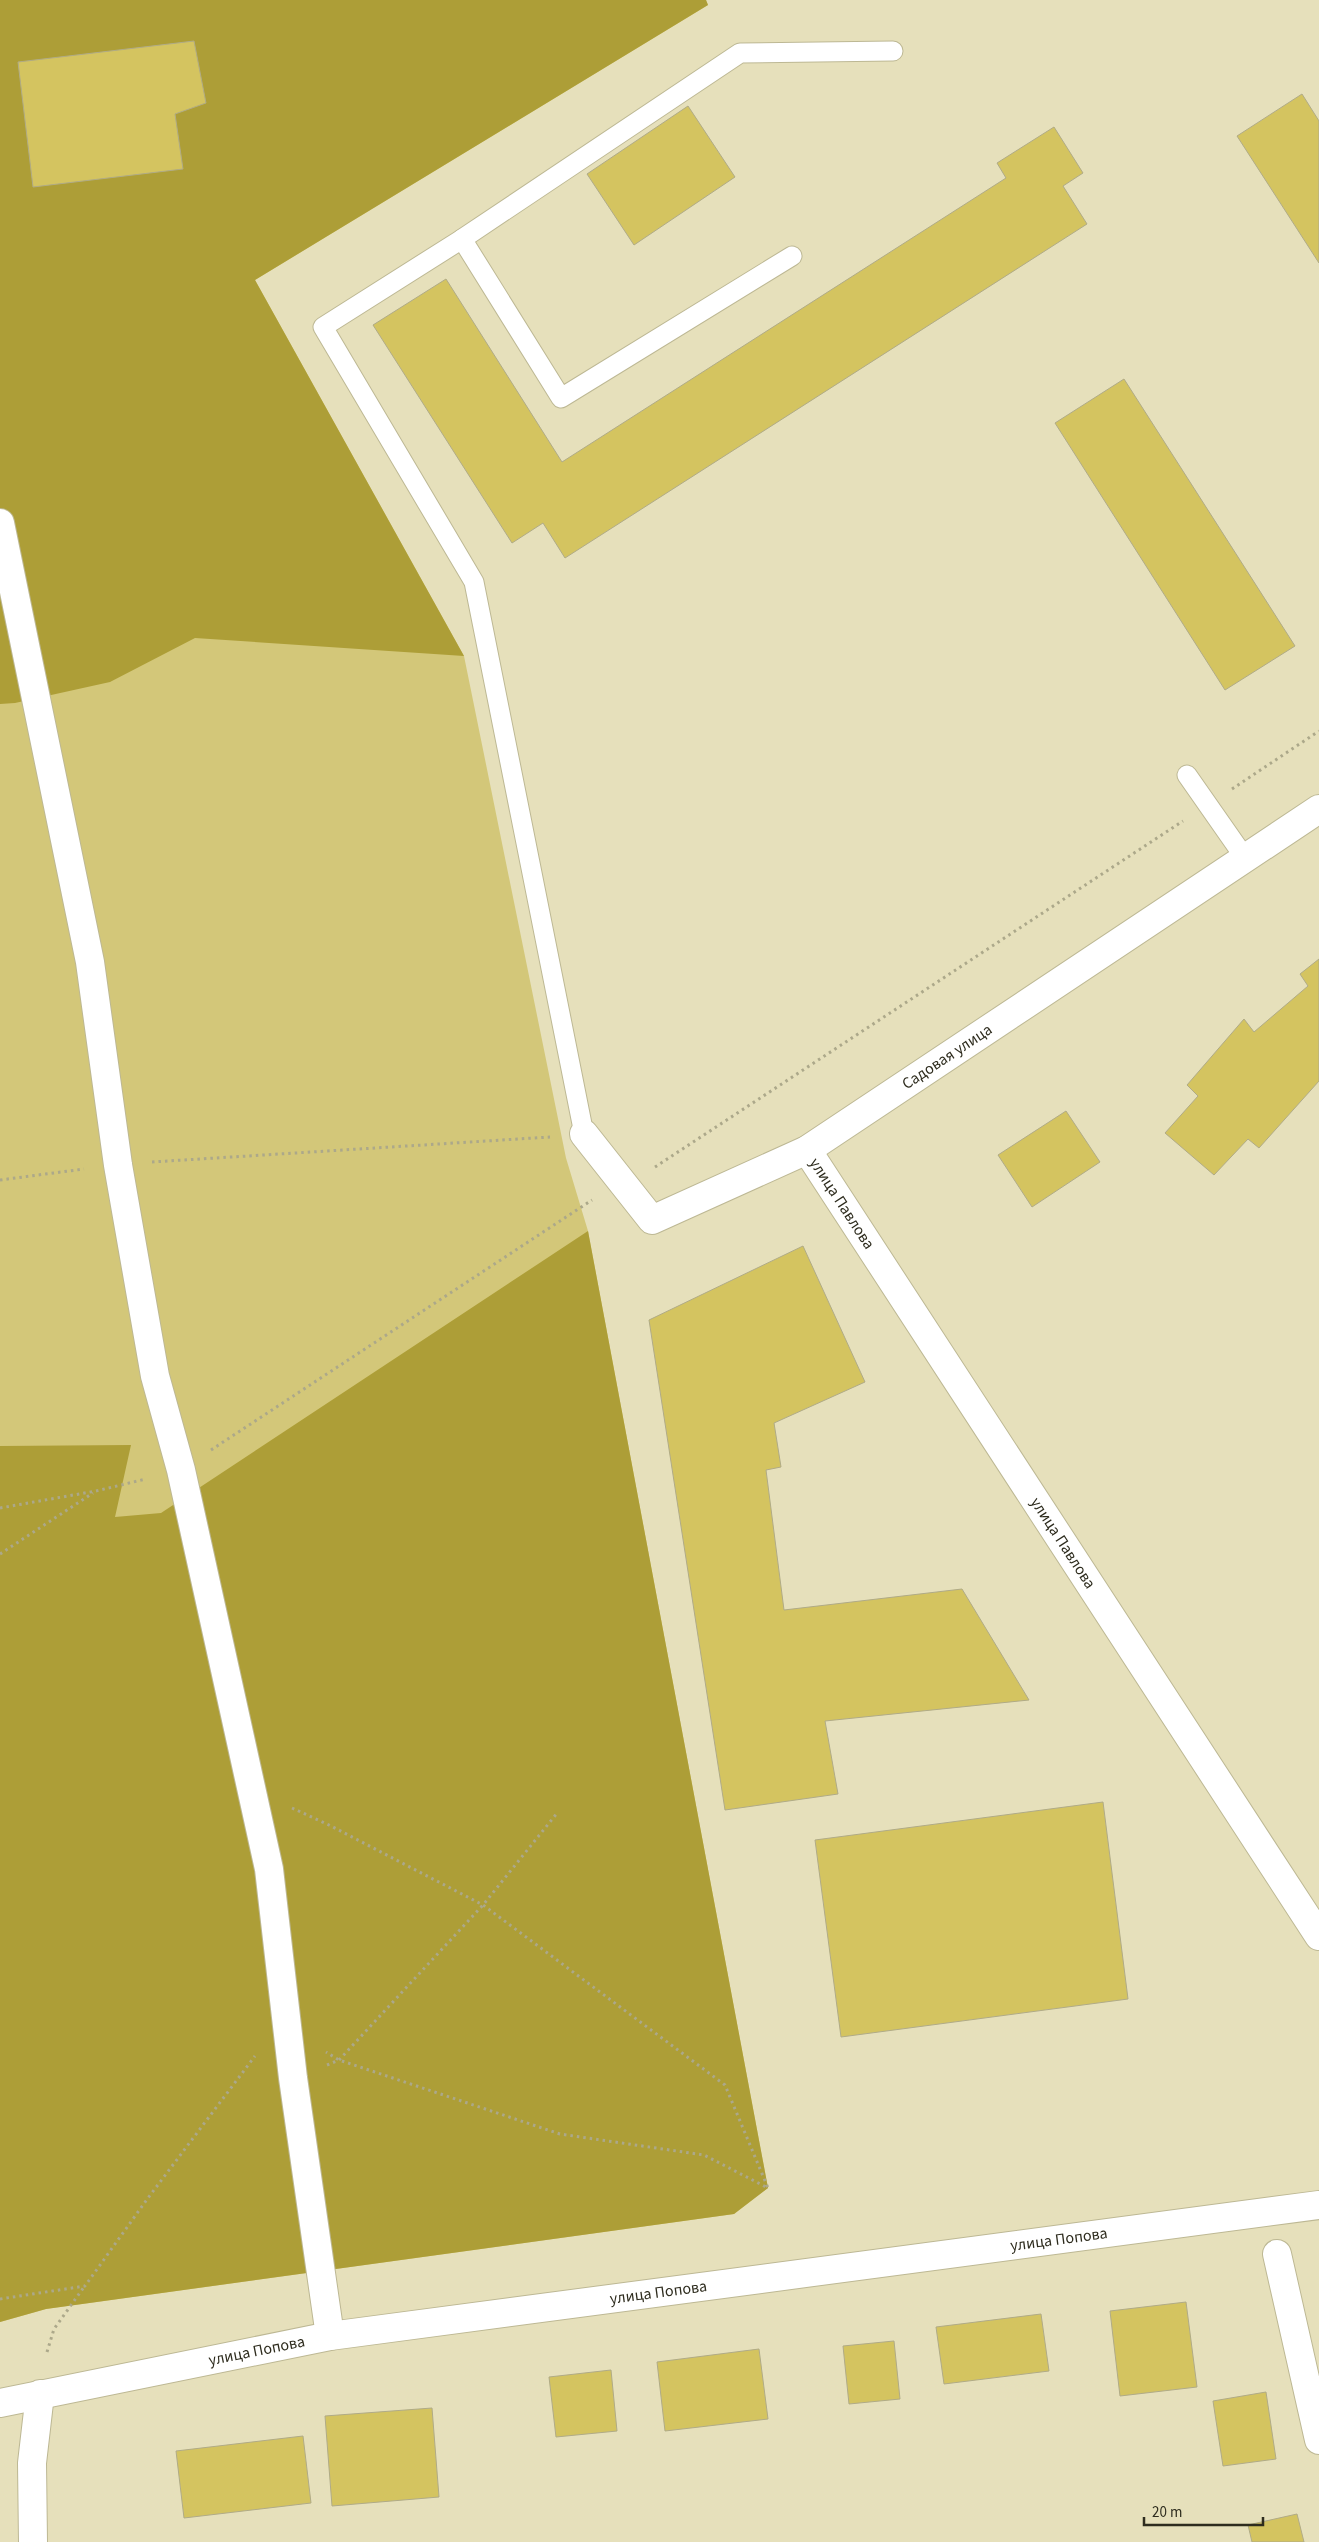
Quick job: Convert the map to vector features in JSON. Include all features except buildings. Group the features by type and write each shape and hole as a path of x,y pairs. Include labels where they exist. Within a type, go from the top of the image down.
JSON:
{"street":[{"path":"0,523 90,962 118,1164 155,1376 181,1470 269,1869 293,2078 330,2336"},
{"name":"Садовая улица","path":"584,1134 620,1182 652,1220 807,1150 1319,809"},
{"name":"улица Павлова","path":"807,1150 1319,1936"},
{"name":"улица Попова","path":"0,2402 330,2336 1319,2205"},
{"path":"1277,2254 1319,2440"},
{"path":"33,2542 32,2463 40,2394"}],"lane":[{"path":"584,1134 474,582 323,327 462,239 740,52 893,51"},
{"path":"462,239 561,398 792,256"},
{"path":"1188,774 1245,858"}],"path":[{"path":"650,1170 1319,731"},
{"path":"0,1180 118,1164 584,1134"},
{"path":"0,1508 96,1491 181,1470 620,1182"},
{"path":"0,1554 96,1491"},
{"path":"47,2352 54,2329 148,2198 257,2054 288,2026 339,2060 560,2134 704,2154 768,2188 725,2085 483,1905 329,1825 252,1790"},
{"path":"293,2078 339,2060 483,1905 558,1812"},
{"path":"0,2299 85,2286"}],"shaded area":[{"path":"0,0 706,0 708,5 255,280 464,656 566,1158 588,1231 768,2188 734,2214 46,2309 0,2322"},
{"path":"0,0 706,0 708,5 255,280 464,656 195,638 110,682 15,703 0,704"},
{"path":"588,1231 768,2188 734,2214 46,2309 0,2322 0,1446 131,1445 115,1517 161,1513"}]}
